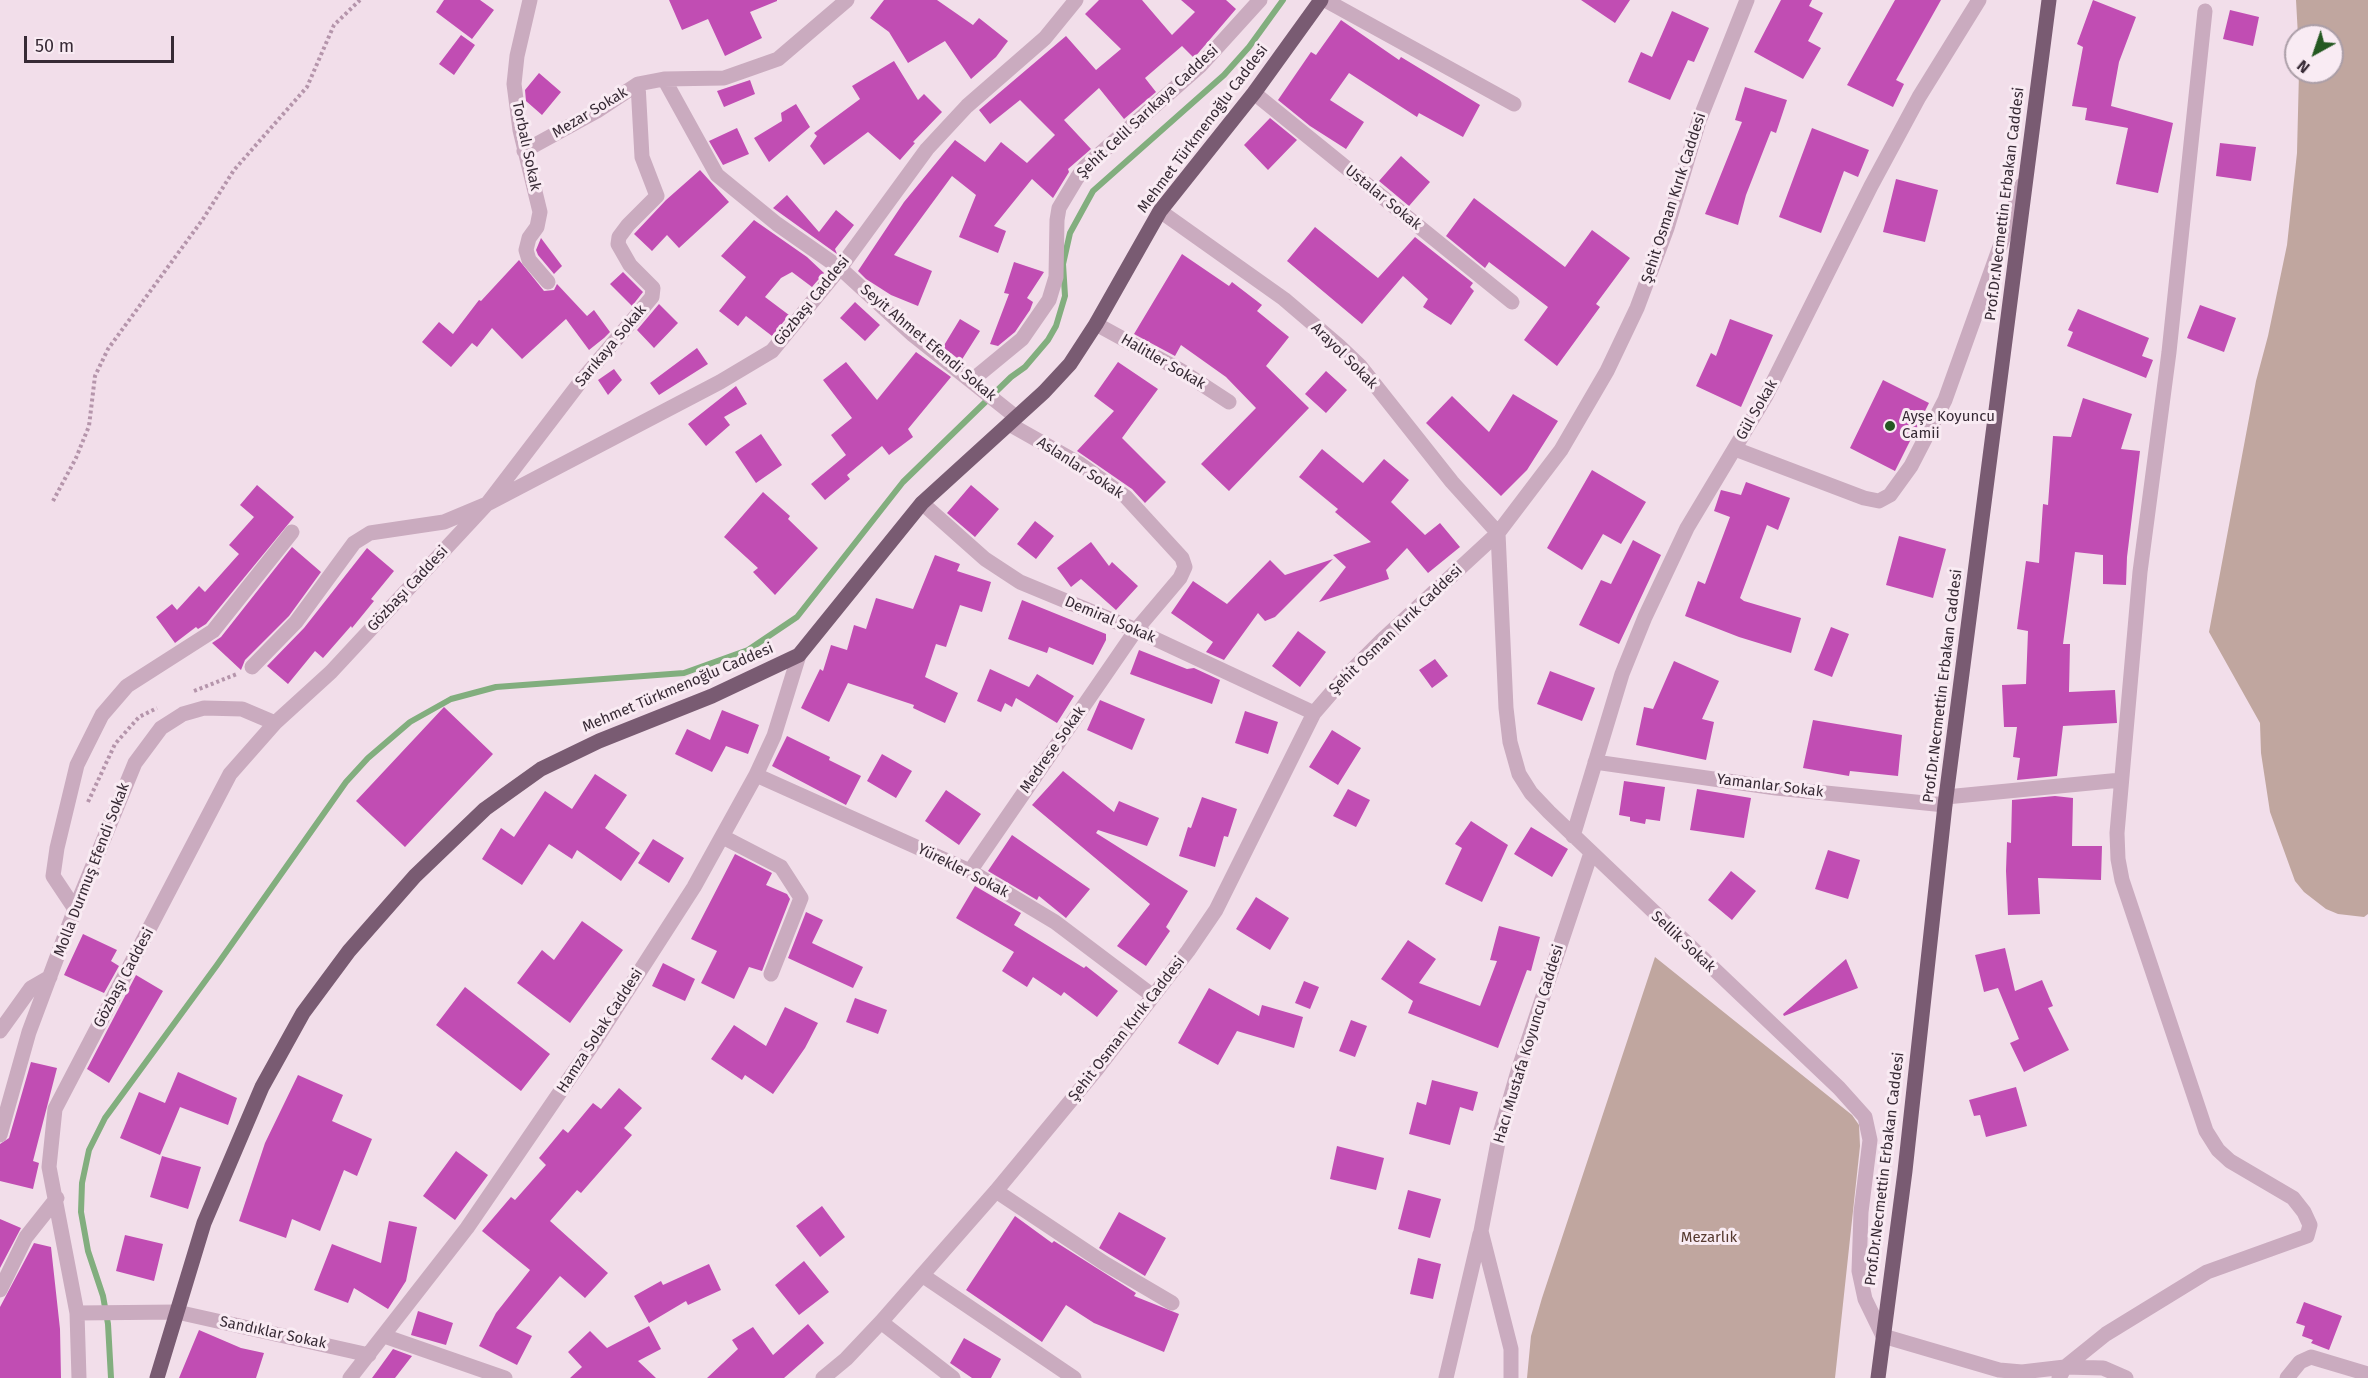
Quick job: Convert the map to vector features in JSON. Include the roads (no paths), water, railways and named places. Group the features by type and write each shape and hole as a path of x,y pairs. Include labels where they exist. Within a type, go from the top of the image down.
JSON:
{"main road":[{"name":"Mehmet Türkmenoğlu Caddesi","path":"157,1378 204,1223 262,1087 303,1013 349,951 415,876 485,809 541,769 599,741 712,696 800,655 922,503 1070,364 1096,324 1160,211 1254,93 1323,0"},
{"name":"Prof.Dr.Necmettin Erbakan Caddesi","path":"1878,1378 1905,1171 1946,801 2049,0"}],"street":[{"name":"Torbalı Sokak","path":"530,0 517,56 514,84 524,151 540,212 526,250 529,260 548,282"},
{"name":"Mezar Sokak","path":"524,151 597,111 638,84 664,79 724,78 778,59 847,0"},
{"name":"Gözbaşı Caddesi","path":"79,1378 77,1313 57,1198 49,1167 56,1109 230,774 275,723 331,672 487,504 720,382 772,351 840,268 927,149 967,106 1033,51 1076,0"},
{"name":"Şehit Celil Sarıkaya Caddesi","path":"976,384 1022,339 1049,300 1056,277 1059,208 1085,167 1201,65 1260,0"},
{"path":"1323,0 1514,104"},
{"name":"Şehit Osman Kırık Caddesi","path":"823,1378 846,1359 881,1322 996,1191 1153,996 1216,910 1314,713 1381,641 1498,533 1537,485 1584,413 1637,308 1667,228 1699,121 1747,0"},
{"name":"Gül Sokak","path":"1574,836 1622,674 1687,528 1735,449 1796,339 1871,186 1919,97 1979,0"},
{"path":"2062,1372 2106,1334 2207,1272 2242,1257 2307,1236 2310,1225 2304,1212 2293,1198 2230,1161 2218,1150 2206,1131 2121,880 2116,833 2140,572 2169,352 2205,11"},
{"name":"Seyit Ahmet Efendi Sokak","path":"664,79 717,175 777,224 840,268 914,336 1001,405 1012,420"},
{"name":"Sarıkaya Sokak","path":"487,504 581,381 652,297 653,288 630,265 618,244 619,237 657,196 642,157 638,84"},
{"name":"Ustalar Sokak","path":"1254,93 1512,302"},
{"path":"1735,449 1864,498 1879,501 1890,495 1911,466 1945,400 1980,296 2028,168"},
{"name":"Arayol Sokak","path":"1160,211 1284,298 1360,366 1452,482 1498,533"},
{"name":"Halitler Sokak","path":"1096,324 1180,370 1229,402"},
{"name":"Aslanlar Sokak","path":"1012,420 1126,496 1182,558 1185,567 1180,578 1136,630"},
{"name":"Demiral Sokak","path":"922,503 985,559 1020,582 1136,630 1314,713"},
{"path":"252,667 296,621 354,543 370,533 444,522 487,504"},
{"path":"75,909 57,885 53,876 54,867 78,765 102,715 133,681 213,631 292,532"},
{"name":"Sellik Sokak","path":"1498,533 1502,584 1502,661 1510,742 1519,774 1531,793 1591,853 1847,1096 1865,1118 1870,1140 1861,1212 1859,1271 1865,1299 1883,1336"},
{"name":"Medrese Sokak","path":"970,871 1136,630"},
{"name":"Hamza Solak Caddesi","path":"350,1378 467,1228 583,1059 723,837 774,736 800,655"},
{"name":"Molla Durmuş Efendi Sokak","path":"0,1135 19,1066 50,976 135,763 161,728 194,711 225,706 242,709 275,723"},
{"name":"Yamanlar Sokak","path":"1595,762 1776,788 1946,801 2121,780"},
{"name":"Yürekler Sokak","path":"756,775 970,871 1055,922 1153,996"},
{"path":"723,837 780,867 797,887 801,898 771,974"},
{"name":"Hacı Mustafa Koyuncu Caddesi","path":"1511,1378 1511,1349 1481,1231 1499,1137 1518,1071 1591,853"},
{"path":"0,1031 31,988 50,976"},
{"path":"996,1191 1104,1263 1172,1304"},
{"path":"0,1290 26,1237 57,1198"},
{"path":"1446,1378 1481,1231"},
{"path":"922,1275 1074,1378"},
{"name":"Sandıklar Sokak","path":"77,1313 177,1312 369,1355"},
{"path":"881,1322 953,1378"},
{"path":"384,1336 505,1378"},
{"path":"1883,1336 1999,1370 2062,1372 2103,1368 2126,1378"},
{"path":"2287,1378 2300,1362 2310,1357 2368,1374"}],"waterway":[{"path":"111,1378 108,1324 103,1296 88,1251 81,1212 82,1183 89,1150 105,1118 217,965 346,782 368,758 410,722 451,699 496,687 684,673 748,650 797,617 903,482 1011,377 1025,367 1048,340 1056,326 1065,296 1063,264 1070,233 1093,191 1224,75 1249,47 1283,0"}],"place":[{"name":"Ayşe Koyuncu Camii","path":"1890,426"}],"park label":[{"name":"Mezarlık","path":"1709,1238"}]}
